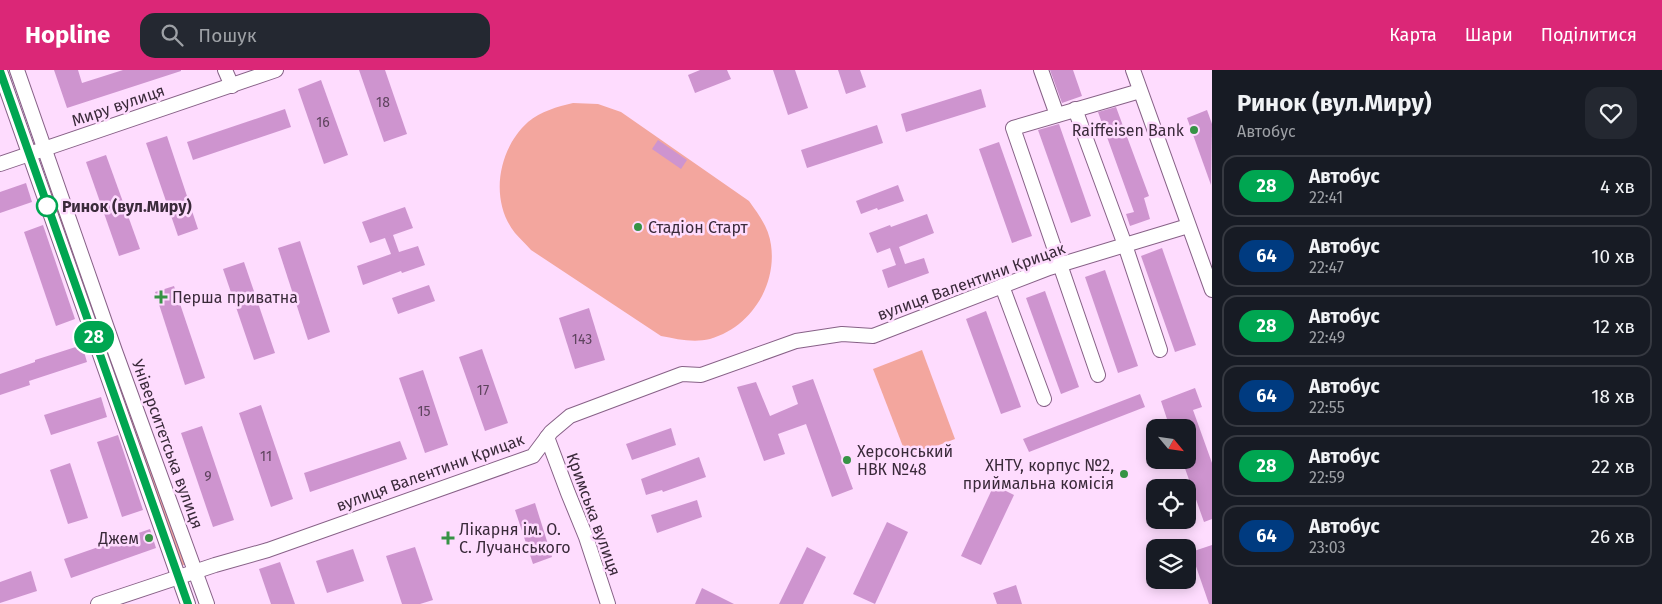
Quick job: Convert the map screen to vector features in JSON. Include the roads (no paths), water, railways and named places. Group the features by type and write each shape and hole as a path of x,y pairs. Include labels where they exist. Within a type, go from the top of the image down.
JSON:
{"street":[{"name":"Університетська вулиця","path":"17,70 115,351 207,604"},
{"path":"225,70 232,86"},
{"name":"Миру вулиця","path":"0,164 276,70"},
{"path":"1041,70 1057,115"},
{"path":"1133,70 1212,290"},
{"name":"Університетська вулиця","path":"0,71 188,604"},
{"path":"1098,375 1013,128 1140,91"},
{"path":"1075,109 1125,245 1160,350"},
{"name":"вулиця Валентини Крицак","path":"98,604 215,565 268,550 533,456 547,437 570,416 682,374 701,375 796,341 842,334 873,336 1060,265 1188,226"},
{"path":"1002,286 1044,399"},
{"name":"Кримська вулиця","path":"547,437 586,537 608,604"}],"place":[{"name":"Raiffeisen Bank","path":"1194,130"},
{"name":"Ринок (вул.Миру)","path":"47,206"},
{"name":"Стадіон Старт","path":"638,227"},
{"name":"Перша приватна","path":"161,297"},
{"name":"Херсонський НВК №48","path":"847,460"},
{"name":"ХНТУ, корпус №2, приймальна комісія","path":"1124,474"},
{"name":"Джем","path":"149,538"},
{"name":"Лікарня ім. О. С. Лучанського","path":"448,538"}]}
